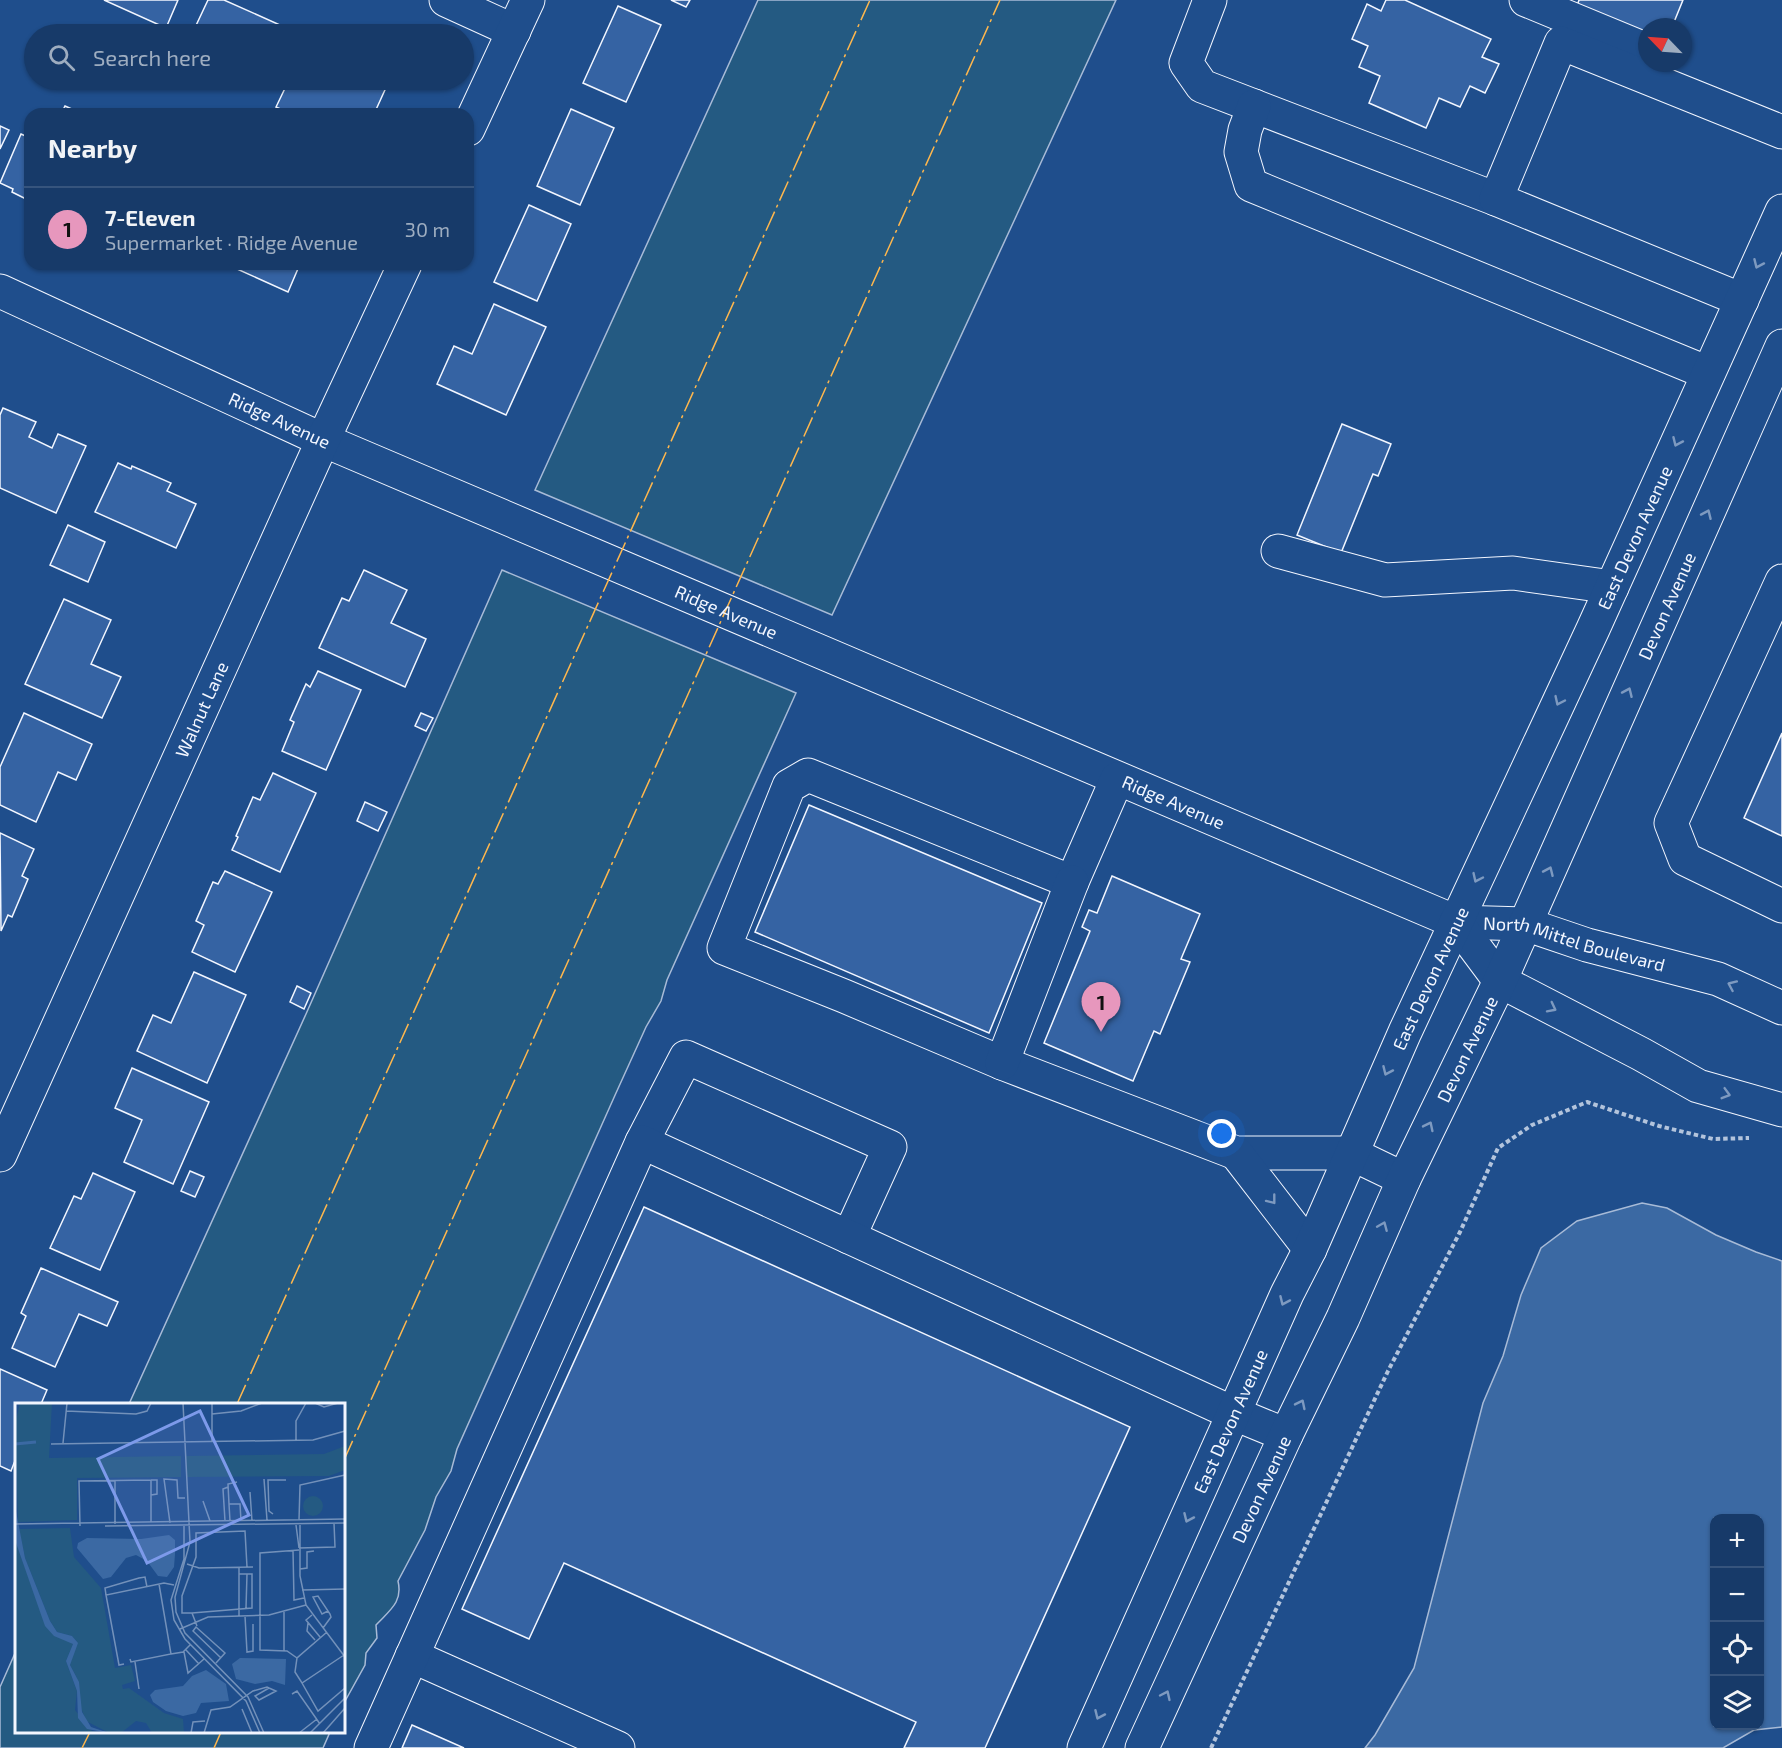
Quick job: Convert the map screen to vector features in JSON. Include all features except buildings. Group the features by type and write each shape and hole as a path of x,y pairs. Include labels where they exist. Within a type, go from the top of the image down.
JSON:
{"street":[{"path":"446,0 514,31"},
{"path":"474,116 528,0"},
{"path":"1210,0 1186,63 1202,86 1496,199 1742,300"},
{"path":"1526,0 1638,46"},
{"path":"1496,199 1562,43 1782,132"},
{"path":"1254,106 1245,129 1241,152 1251,185 1708,373"},
{"name":"East Devon Avenue","path":"1084,1748 1287,1294 1310,1249 1350,1153 1782,211"},
{"name":"Walnut Lane","path":"0,1155 402,270"},
{"name":"Ridge Avenue","path":"0,291 323,440 1456,922"},
{"name":"Devon Avenue","path":"1142,1748 1286,1435 1343,1318 1404,1179 1500,981 1782,346"},
{"path":"1278,551 1385,580 1514,573 1612,586"},
{"path":"1782,581 1671,823 1685,859 1782,906"},
{"path":"1072,882 808,775 789,786 724,948 1002,1062 1236,1153 1350,1153 1404,1179"},
{"path":"1002,1062 1072,882 1117,778"},
{"name":"North Mittel Boulevard","path":"1456,922 1525,924 1587,945 1718,979 1782,1008"},
{"name":"North Mittel Boulevard","path":"1456,922 1500,981 1698,1086 1782,1110"},
{"path":"370,1748 642,1142 686,1056 890,1147 849,1237"},
{"path":"642,1142 1235,1414 1286,1435"},
{"path":"1236,1153 1310,1249"},
{"path":"412,1656 618,1748"}],"path":[{"path":"1211,1748 1388,1371 1460,1232 1498,1148 1532,1125 1587,1102 1659,1126 1713,1139 1755,1138"}],"shaded area":[{"path":"758,0 1116,0 832,615 535,490"},
{"path":"502,570 796,693 667,980 661,1001 646,1027 457,1449 451,1471 436,1497 425,1530 398,1581 397,1600 376,1625 377,1638 366,1653 365,1665 345,1701 345,1403 129,1403 306,1014"},
{"path":"1642,1203 1667,1208 1716,1235 1782,1261 1782,1727 1764,1729 1764,1514 1710,1514 1710,1730 1754,1730 1723,1748 1365,1748 1414,1668 1483,1403 1503,1356 1521,1295 1541,1248 1577,1221"},
{"path":"15,1653 15,1733 330,1733 323,1748 0,1748 0,1687"}],"power":[{"path":"237,1403 870,0"},
{"path":"345,1458 1000,0"},
{"path":"82,1748 90,1733"},
{"path":"214,1748 221,1733"}],"place":[{"name":"7-Eleven","path":"1101,1032"}]}
